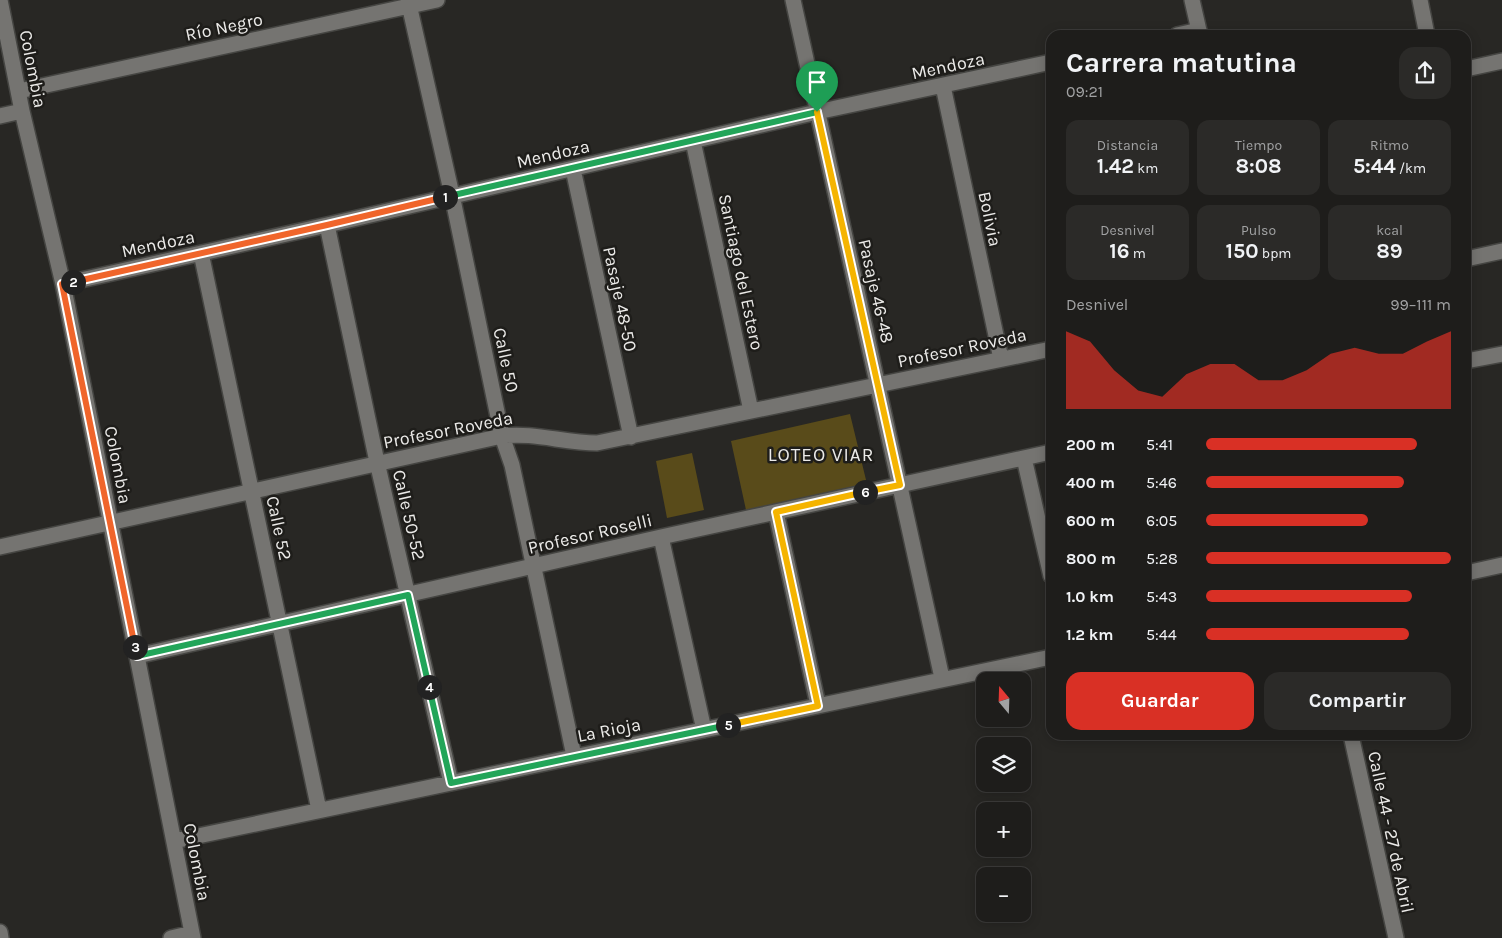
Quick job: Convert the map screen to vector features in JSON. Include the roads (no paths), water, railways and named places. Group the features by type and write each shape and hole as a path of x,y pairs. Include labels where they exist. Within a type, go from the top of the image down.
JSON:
{"street":[{"name":"Colombia","path":"0,0 22,111 62,284 193,935"},
{"name":"Río Negro","path":"19,91 409,3 437,0"},
{"name":"Pasaje 46-48","path":"793,0 942,678"},
{"path":"1192,0 1198,30"},
{"path":"1420,0 1426,30"},
{"name":"Calle 50","path":"409,3 452,195 502,436 512,465 574,756"},
{"path":"1471,67 1502,61"},
{"name":"Mendoza","path":"62,284 201,254 817,112 1046,63"},
{"name":"Bolivia","path":"943,86 1001,360"},
{"path":"0,116 22,111"},
{"name":"Santiago del Estero","path":"694,141 751,411"},
{"name":"Pasaje 48-50","path":"573,168 631,437"},
{"name":"Calle 50-52","path":"327,225 377,462 451,783"},
{"path":"1471,258 1502,252"},
{"name":"Calle 52","path":"201,254 319,810"},
{"name":"Profesor Roveda","path":"0,547 377,462 502,436 529,434 575,443 597,443 1046,350"},
{"path":"1471,360 1502,354"},
{"name":"Profesor Roselli","path":"137,656 660,537 1046,453"},
{"path":"1024,458 1046,554"},
{"path":"776,512 818,706"},
{"path":"660,537 704,730"},
{"path":"1471,571 1502,565"},
{"name":"La Rioja","path":"174,841 818,706 942,678 1046,658"},
{"name":"Calle 44 - 27 de Abril","path":"1352,740 1396,938"},
{"path":"0,932 1,938"},
{"path":"171,938 193,935"}],"district":[{"name":"LOTEO VIAR","path":"821,455"}]}
